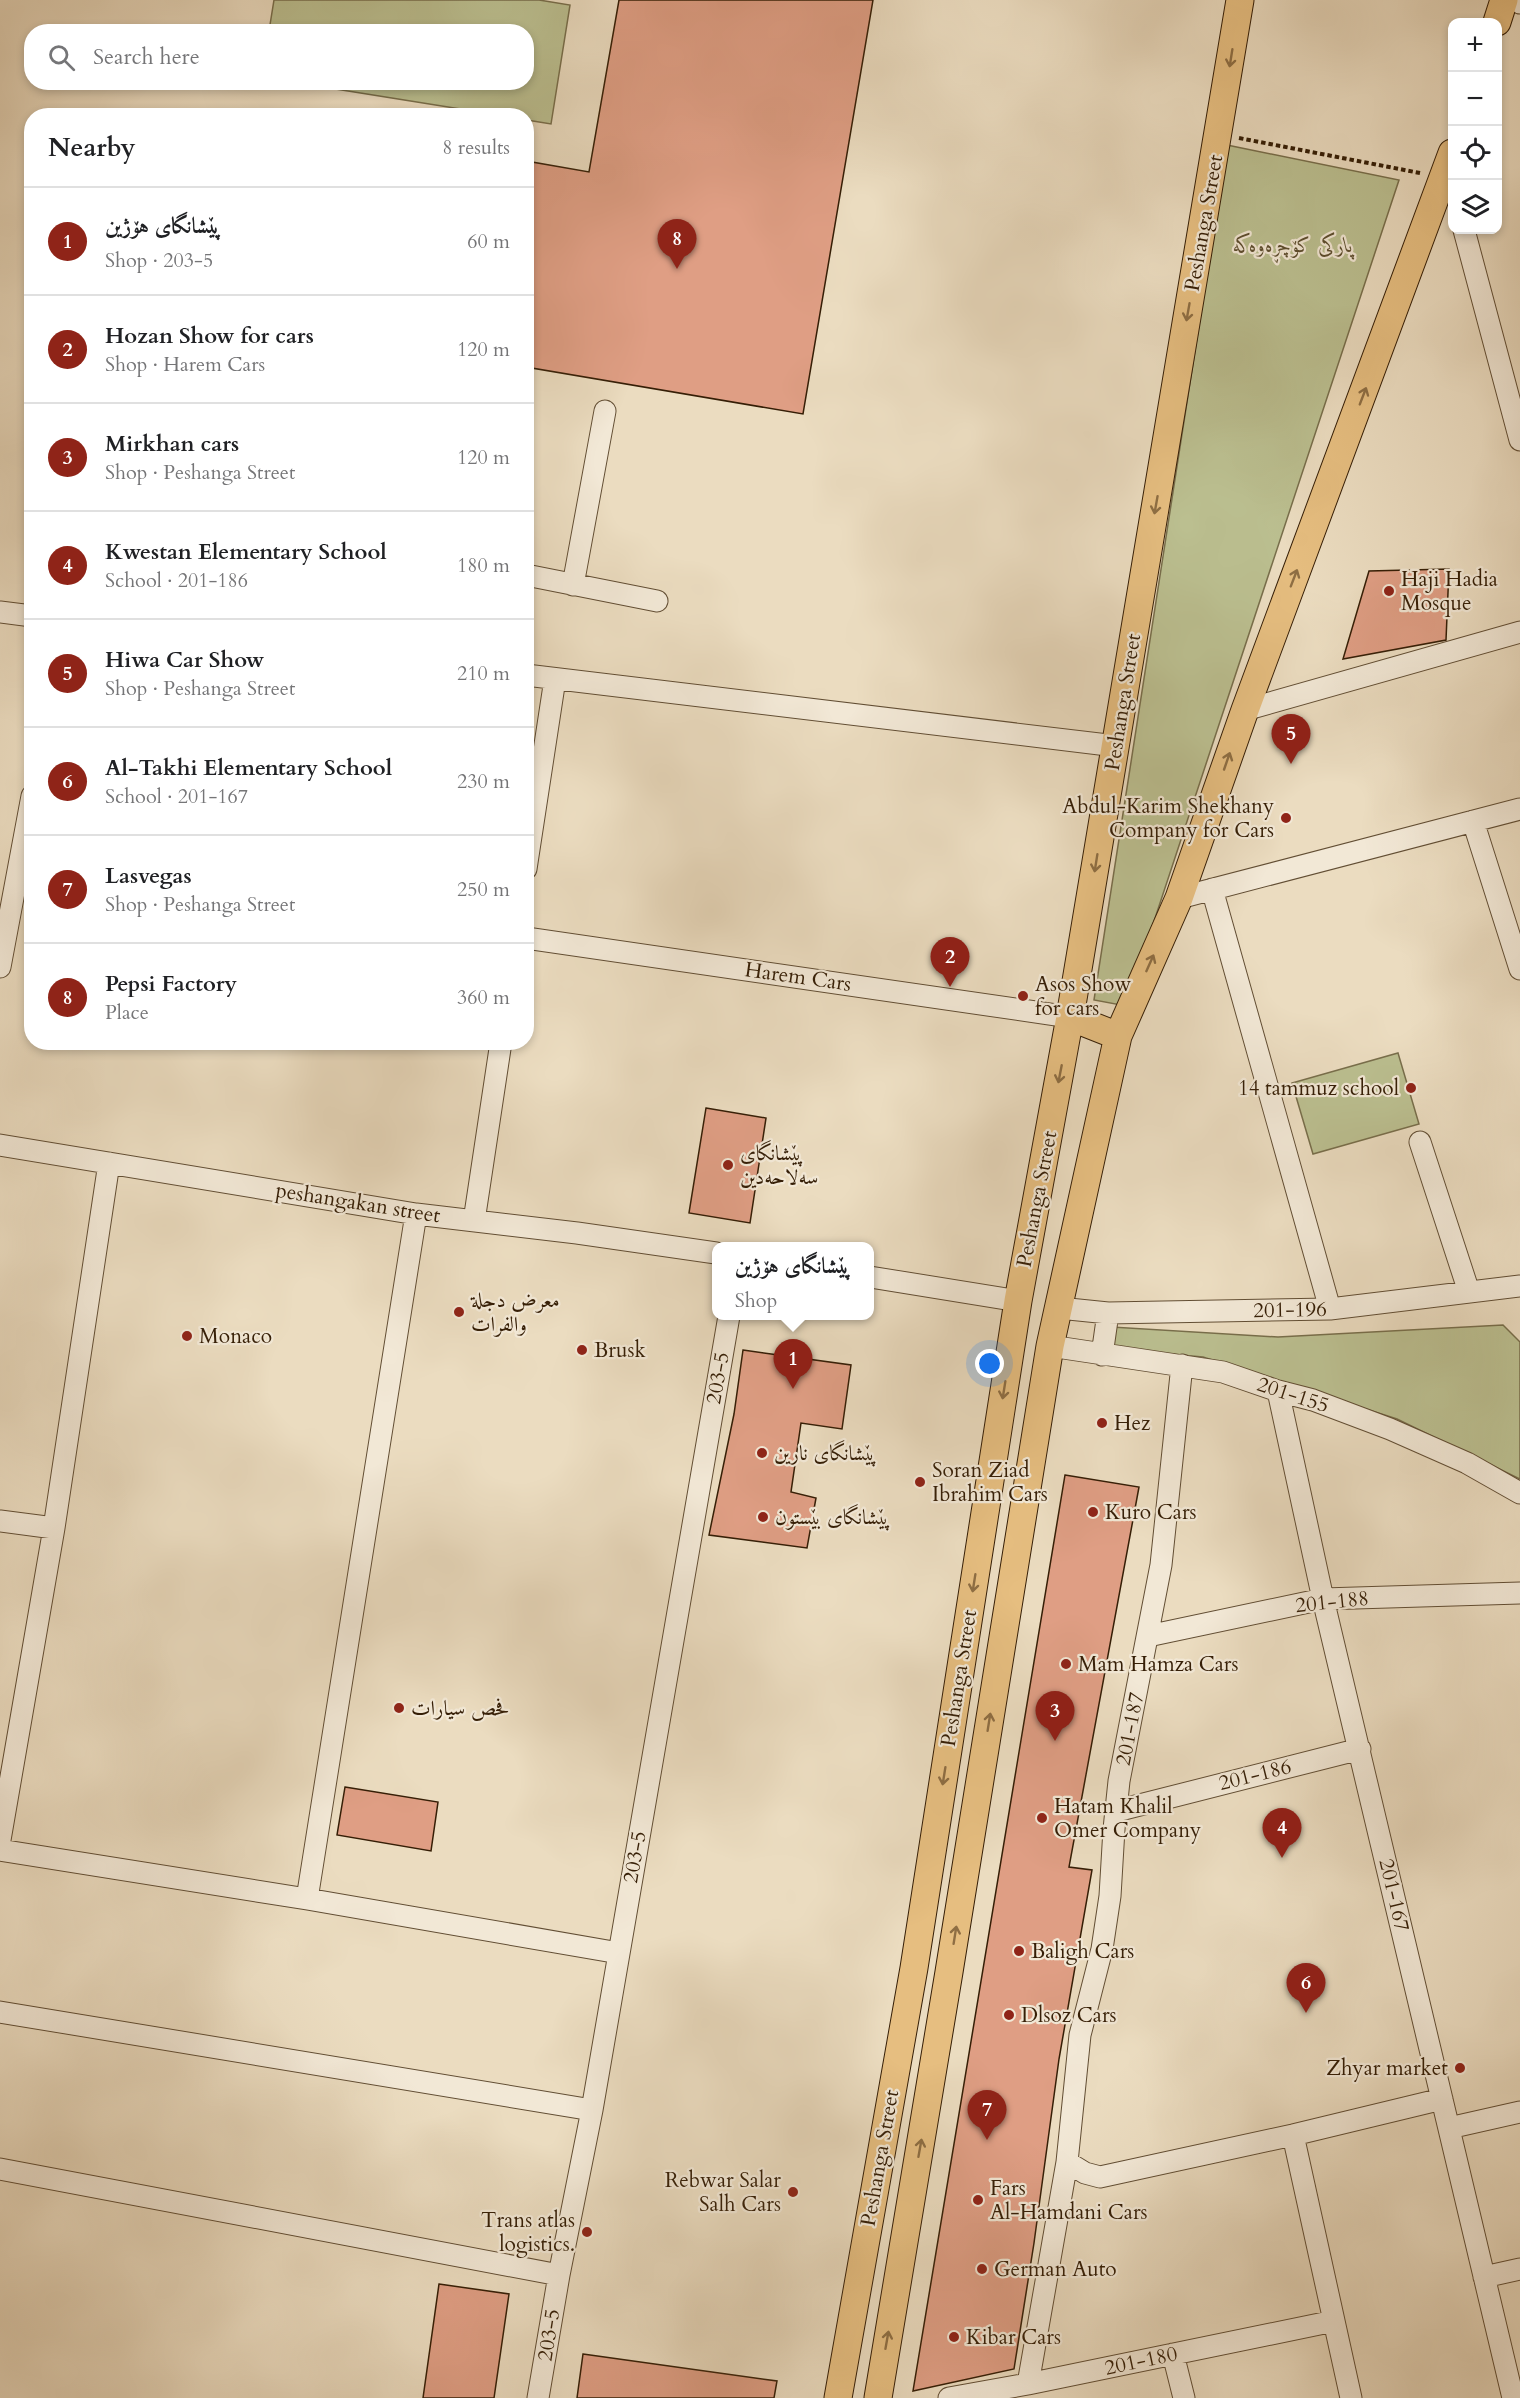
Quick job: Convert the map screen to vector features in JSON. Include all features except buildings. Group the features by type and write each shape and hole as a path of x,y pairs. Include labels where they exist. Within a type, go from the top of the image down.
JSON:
{"main road":[{"name":"Peshanga Street","path":"838,2398 914,1968 1017,1301 1070,1017 1240,0"},
{"path":"1498,18 1504,0"},
{"name":"Peshanga Street","path":"878,2398 1050,1346 1118,1036 1179,898 1245,710 1448,178"},
{"path":"1070,1017 1118,1036"},
{"path":"914,1968 949,1972"}],"street":[{"path":"1465,234 1520,440"},
{"path":"573,585 604,411"},
{"path":"534,578 657,601"},
{"path":"0,612 24,615"},
{"path":"1245,710 1520,632"},
{"path":"534,676 1116,746"},
{"path":"534,817 555,679"},
{"path":"1179,898 1520,809"},
{"path":"1473,821 1520,969"},
{"path":"0,967 24,880"},
{"path":"1212,889 1330,1309"},
{"name":"Harem Cars","path":"534,939 1070,1017"},
{"path":"474,1221 500,1050"},
{"path":"1420,1142 1470,1292"},
{"name":"peshangakan street","path":"0,1145 416,1214 577,1233 712,1253"},
{"path":"0,1840 54,1528 109,1163"},
{"path":"307,1899 416,1214"},
{"path":"874,1278 1017,1301"},
{"name":"201-196","path":"1059,1308 1108,1313 1330,1309 1520,1287"},
{"path":"1102,1355 1108,1313"},
{"name":"203-5","path":"538,2398 559,2275 592,2110 728,1320"},
{"name":"201-155","path":"1050,1346 1223,1372 1278,1391 1313,1400 1467,1463 1520,1493"},
{"name":"201-187","path":"1022,2390 1067,2162 1080,2035 1102,1948 1110,1896 1119,1781 1148,1636 1166,1530 1182,1365"},
{"name":"201-167","path":"1278,1391 1323,1599 1513,2398"},
{"path":"0,1521 54,1528"},
{"name":"201-188","path":"1148,1636 1323,1599 1520,1593"},
{"name":"201-186","path":"1116,1811 1360,1749"},
{"path":"0,1850 307,1899 619,1953"},
{"path":"0,2012 592,2110"},
{"path":"1067,2162 1085,2174 1100,2177 1293,2136 1442,2099"},
{"path":"1449,2128 1520,2112"},
{"path":"1293,2136 1351,2398"},
{"path":"0,2169 559,2275"},
{"path":"1484,2277 1520,2269"},
{"name":"201-180","path":"949,2398 1022,2390 1173,2354 1334,2321"},
{"path":"1173,2354 1184,2398"}],"path":[{"path":"1219,134 1448,173"}],"green space":[{"path":"274,0 539,0 570,5 551,124 534,121 534,108 454,108 342,90 534,90 534,24 270,24"},
{"name":"پارکی کۆچڕەوەکە","path":"1227,145 1399,180 1126,1006 1094,1000"},
{"path":"1398,1053 1419,1124 1313,1154 1292,1083"},
{"path":"1503,1325 1520,1342 1520,1479 1397,1419 1203,1357 1114,1349 1112,1327 1278,1337"}],"place":[{"name":"Pepsi Factory","path":"677,269"},
{"name":"Haji Hadia Mosque","path":"1389,591"},
{"name":"Hiwa Car Show","path":"1291,764"},
{"name":"Abdul-Karim Shekhany Company for Cars","path":"1286,818"},
{"name":"Hozan Show for cars","path":"950,987"},
{"name":"Asos Show for cars","path":"1023,996"},
{"name":"14 tammuz school","path":"1411,1088"},
{"name":"پێشانگای سەلاحەدین","path":"728,1165"},
{"name":"معرض دجلة والفرات","path":"459,1312"},
{"name":"Monaco","path":"187,1336"},
{"name":"Brusk","path":"582,1350"},
{"name":"پێشانگای هۆژین","path":"793,1389"},
{"name":"Hez","path":"1102,1423"},
{"name":"پێشانگای نارین","path":"762,1453"},
{"name":"Soran Ziad Ibrahim Cars","path":"920,1482"},
{"name":"Kuro Cars","path":"1093,1512"},
{"name":"پێشانگای بێستون","path":"763,1517"},
{"name":"Mam Hamza Cars","path":"1066,1664"},
{"name":"فحص سيارات","path":"399,1708"},
{"name":"Mirkhan cars","path":"1055,1741"},
{"name":"Hatam Khalil Omer Company","path":"1042,1818"},
{"name":"Kwestan Elementary School","path":"1282,1858"},
{"name":"Baligh Cars","path":"1019,1951"},
{"name":"Al-Takhi Elementary School","path":"1306,2013"},
{"name":"Dlsoz Cars","path":"1009,2015"},
{"name":"Zhyar market","path":"1460,2068"},
{"name":"Lasvegas","path":"987,2140"},
{"name":"Rebwar Salar Salh Cars","path":"793,2192"},
{"name":"Fars Al-Hamdani Cars","path":"978,2200"},
{"name":"Trans atlas logistics.","path":"587,2232"},
{"name":"German Auto","path":"982,2269"},
{"name":"Kibar Cars","path":"954,2337"}]}
